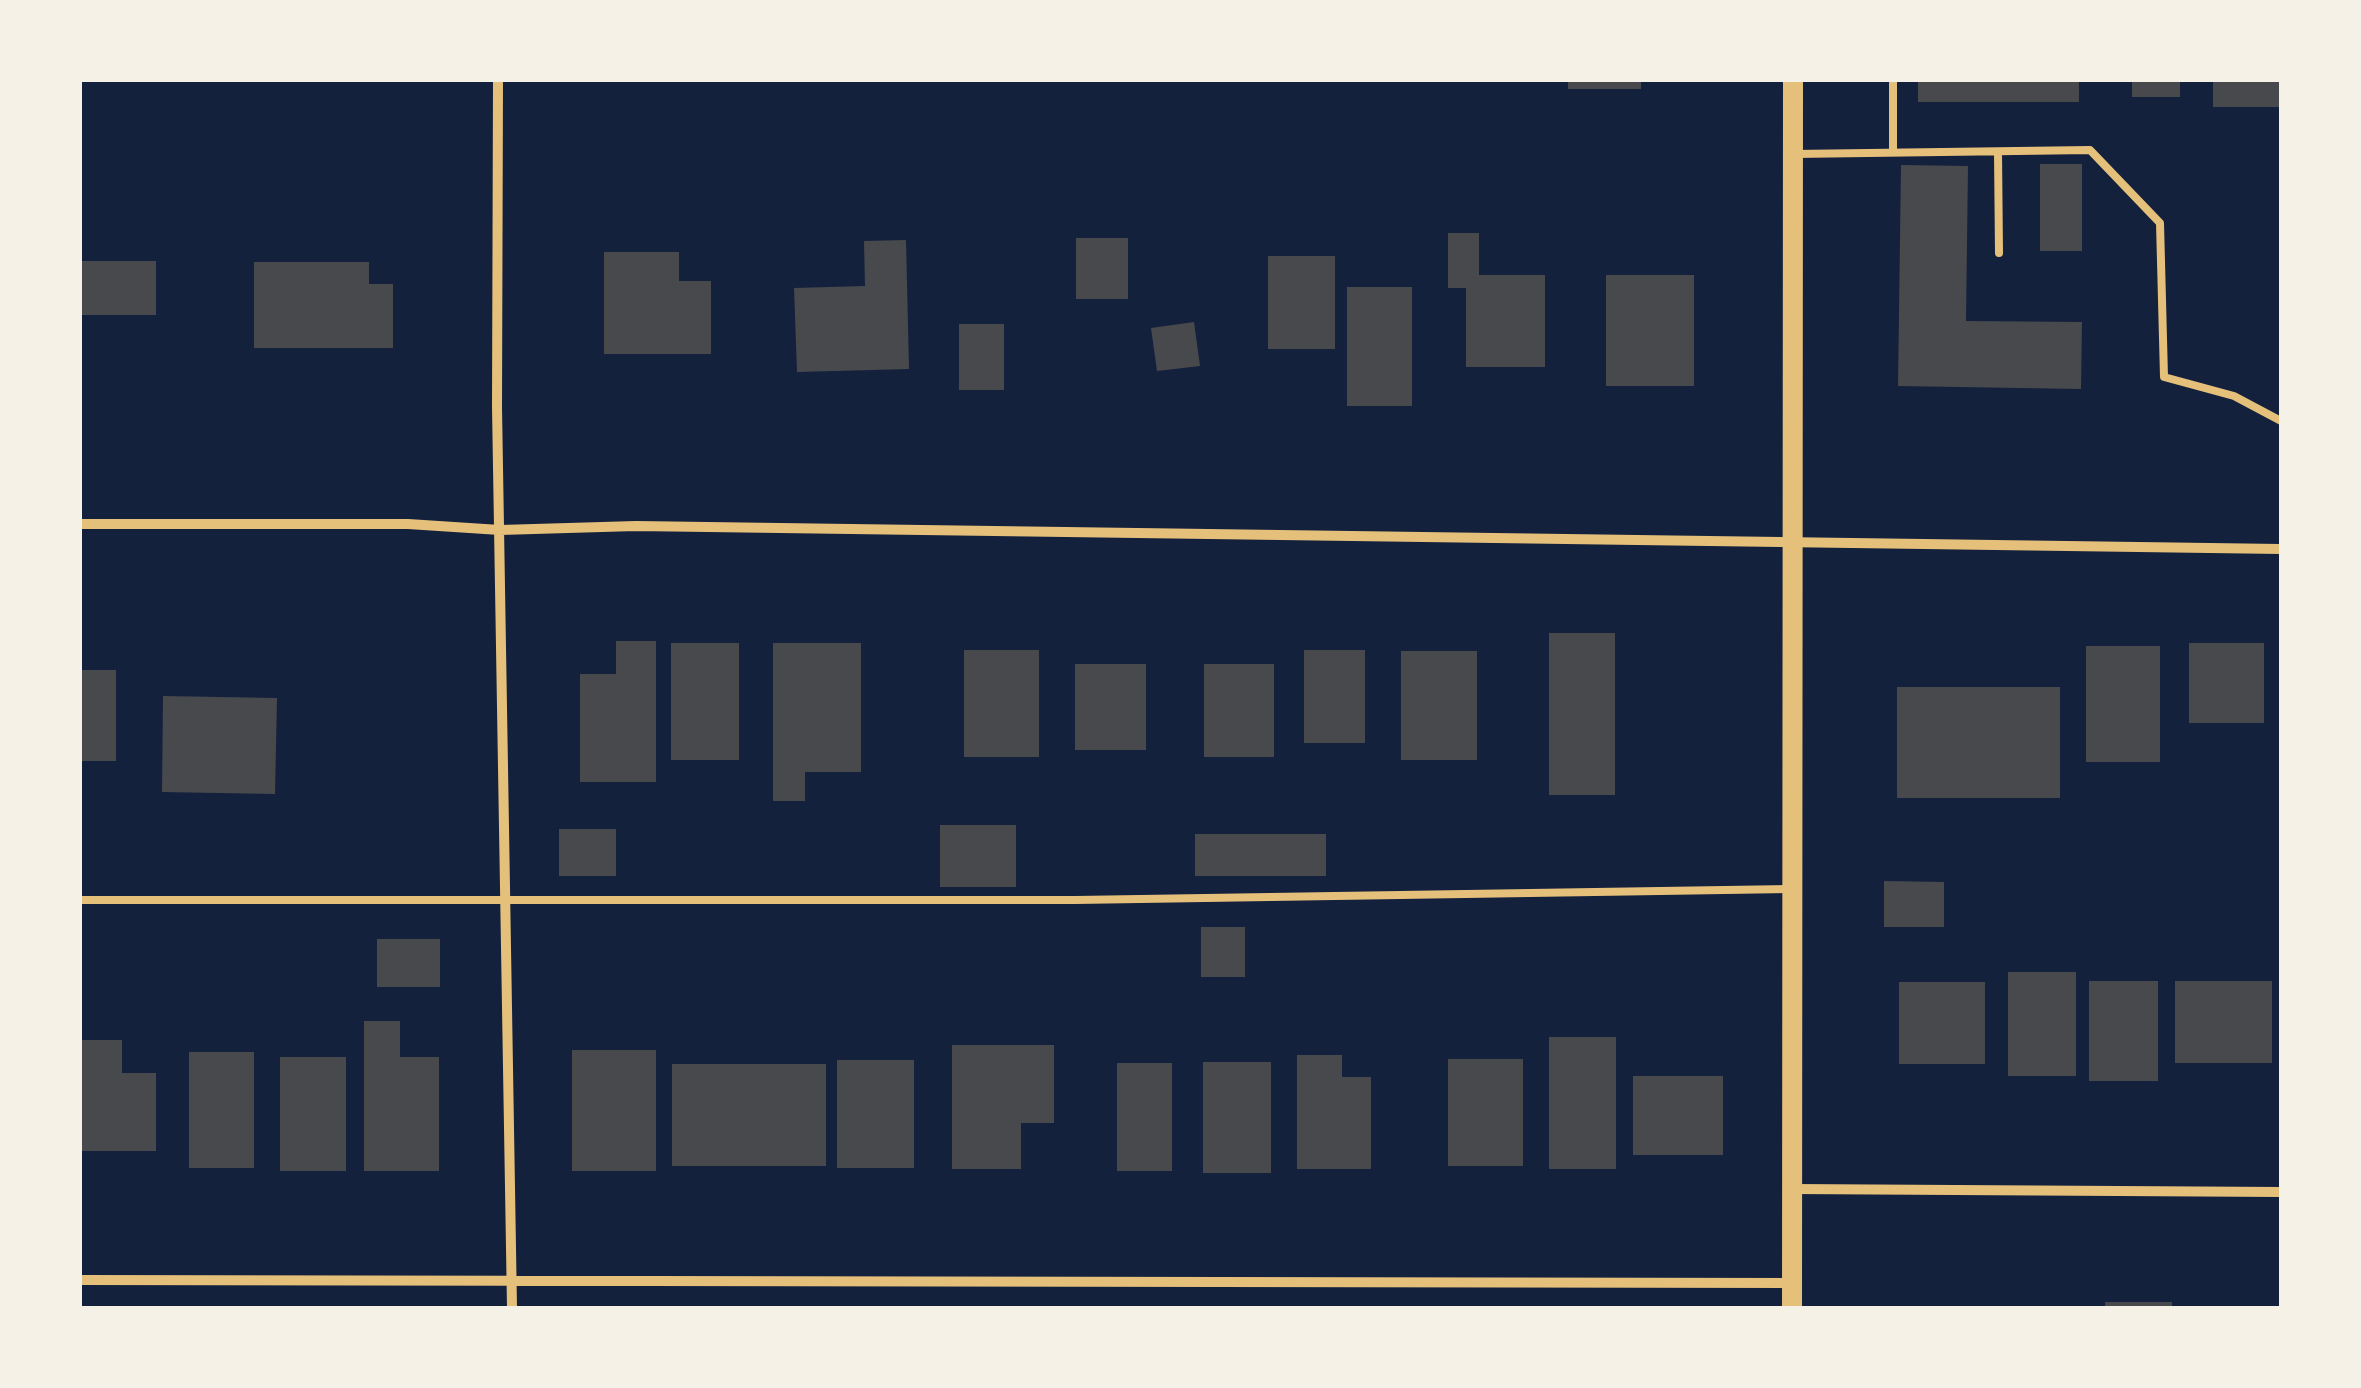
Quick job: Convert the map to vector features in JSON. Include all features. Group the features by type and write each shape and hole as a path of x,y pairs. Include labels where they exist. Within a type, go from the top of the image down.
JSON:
{"main road":[{"path":"1792,1308 1794,80"}],"street":[{"path":"498,80 497,407 512,1308"},
{"path":"80,524 408,524 500,530 636,526 2281,549"},
{"path":"1792,1188 2281,1192"},
{"path":"80,1280 1792,1284"}],"lane":[{"path":"1893,80 1894,152"},
{"path":"1794,154 2090,150 2160,223 2164,377 2234,396 2281,421"},
{"path":"1998,152 1999,253"},
{"path":"80,900 1075,900 1793,889"}],"building":[{"path":"1568,80 1641,80 1641,89 1568,89"},
{"path":"1918,80 2079,80 2079,102 1918,102"},
{"path":"2132,80 2180,80 2180,97 2132,97"},
{"path":"2213,80 2281,80 2281,107 2213,107"},
{"path":"2040,164 2082,164 2082,251 2040,251"},
{"path":"1901,165 1968,166 1966,321 2082,322 2081,389 1898,386"},
{"path":"1448,233 1479,233 1479,275 1545,275 1545,367 1466,367 1466,288 1448,288"},
{"path":"1076,238 1128,238 1128,299 1076,299"},
{"path":"906,240 909,369 797,372 794,288 865,286 864,241"},
{"path":"604,252 679,252 679,281 711,281 711,354 604,354"},
{"path":"1268,256 1335,256 1335,349 1268,349"},
{"path":"80,261 156,261 156,315 80,315"},
{"path":"254,262 369,262 369,284 393,284 393,348 254,348"},
{"path":"1606,275 1694,275 1694,386 1606,386"},
{"path":"1347,287 1412,287 1412,406 1347,406"},
{"path":"1194,322 1200,366 1157,371 1151,328"},
{"path":"959,324 1004,324 1004,390 959,390"},
{"path":"1549,633 1615,633 1615,795 1549,795"},
{"path":"616,641 656,641 656,782 580,782 580,674 616,674"},
{"path":"671,643 739,643 739,760 671,760"},
{"path":"773,643 861,643 861,772 805,772 805,801 773,801"},
{"path":"2189,643 2264,643 2264,723 2189,723"},
{"path":"2086,646 2160,646 2160,762 2086,762"},
{"path":"964,650 1039,650 1039,757 964,757"},
{"path":"1304,650 1365,650 1365,743 1304,743"},
{"path":"1401,651 1477,651 1477,760 1401,760"},
{"path":"1075,664 1146,664 1146,750 1075,750"},
{"path":"1204,664 1274,664 1274,757 1204,757"},
{"path":"80,670 116,670 116,761 80,761"},
{"path":"1897,687 2060,687 2060,798 1897,798"},
{"path":"163,696 277,698 275,794 162,792"},
{"path":"940,825 1016,825 1016,887 940,887"},
{"path":"559,829 616,829 616,876 559,876"},
{"path":"1195,834 1326,834 1326,876 1195,876"},
{"path":"1884,881 1944,882 1944,927 1884,927"},
{"path":"1201,927 1245,927 1245,977 1201,977"},
{"path":"377,939 440,939 440,987 377,987"},
{"path":"2008,972 2076,972 2076,1076 2008,1076"},
{"path":"2089,981 2158,981 2158,1081 2089,1081"},
{"path":"2175,981 2272,981 2272,1063 2175,1063"},
{"path":"1899,982 1985,982 1985,1064 1899,1064"},
{"path":"364,1021 400,1021 400,1057 439,1057 439,1171 364,1171"},
{"path":"1549,1037 1616,1037 1616,1169 1549,1169"},
{"path":"80,1040 122,1040 122,1073 156,1073 156,1151 80,1151"},
{"path":"952,1045 1054,1045 1054,1123 1021,1123 1021,1169 952,1169"},
{"path":"572,1050 656,1050 656,1171 572,1171"},
{"path":"189,1052 254,1052 254,1168 189,1168"},
{"path":"1297,1055 1342,1055 1342,1077 1371,1077 1371,1169 1297,1169"},
{"path":"280,1057 346,1057 346,1171 280,1171"},
{"path":"1448,1059 1523,1059 1523,1166 1448,1166"},
{"path":"837,1060 914,1060 914,1168 837,1168"},
{"path":"1203,1062 1271,1062 1271,1173 1203,1173"},
{"path":"1117,1063 1172,1063 1172,1171 1117,1171"},
{"path":"672,1064 826,1064 826,1166 672,1166"},
{"path":"1633,1076 1723,1076 1723,1155 1633,1155"},
{"path":"2105,1302 2172,1302 2172,1308 2105,1308"}]}
